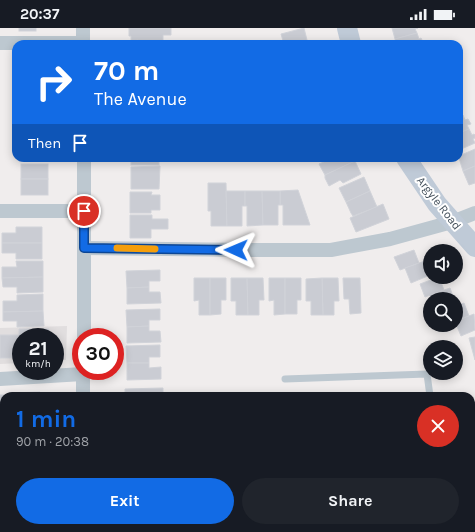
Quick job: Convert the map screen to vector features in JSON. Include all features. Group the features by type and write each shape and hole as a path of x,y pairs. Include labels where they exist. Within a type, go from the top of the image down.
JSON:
{"main road":[{"path":"346,28 350,40"},
{"name":"Argyle Road","path":"409,162 437,204 475,247"}],"street":[{"path":"83,28 83,40"},
{"path":"0,43 12,43"},
{"path":"84,162 84,328"},
{"path":"0,211 84,211"},
{"path":"84,248 331,250 390,239 452,222 475,213"},
{"path":"0,379 72,373"},
{"path":"83,380 83,392"}],"lane":[{"path":"284,379 427,374 429,392"}],"shaded area":[{"path":"67,326 66,360 64,360 64,328 12,328 12,363 0,364 0,328"}],"building":[{"path":"19,28 36,28 36,31 19,31"},
{"path":"129,28 171,28 171,35 163,35 163,40 131,40 131,36 129,36"},
{"path":"304,28 307,40 283,40 281,34"},
{"path":"392,28 418,28 415,29 417,33 395,39"},
{"path":"417,33 419,39 421,38 422,40 395,40"},
{"path":"463,115 465,120 468,119 471,124 467,125 469,129 463,131"},
{"path":"469,129 472,135 475,135 475,138 473,139 475,143 463,148 463,131"},
{"path":"475,149 475,166 463,171 460,162 463,162 463,154"},
{"path":"131,162 159,162 159,165 131,165"},
{"path":"324,162 353,162 325,175 319,164"},
{"path":"353,162 355,162 361,174 343,183 340,180 329,186 325,175"},
{"path":"21,164 48,164 48,179 21,179"},
{"path":"160,166 159,189 131,189 131,167"},
{"path":"475,166 475,183 469,185 463,171"},
{"path":"364,177 370,191 346,202 339,188"},
{"path":"21,179 48,179 48,195 21,195"},
{"path":"208,183 226,183 227,226 211,226 211,211 208,211"},
{"path":"298,190 310,225 283,225 283,205 280,205 280,191"},
{"path":"226,191 245,191 245,206 242,206 242,226 227,226"},
{"path":"245,191 262,191 263,225 247,226"},
{"path":"262,191 280,191 278,225 263,225"},
{"path":"370,191 377,207 353,216 346,202"},
{"path":"130,192 152,192 151,195 160,195 160,210 151,210 151,213 130,213"},
{"path":"383,204 389,219 356,232 350,218"},
{"path":"130,215 152,215 152,219 168,219 168,229 151,229 151,238 130,238"},
{"path":"16,227 42,227 42,243 2,243 2,233 16,233"},
{"path":"2,243 42,243 42,259 16,259 16,253 2,253"},
{"path":"414,250 419,263 400,270 394,257"},
{"path":"16,261 43,261 43,277 2,278 2,267 17,267"},
{"path":"423,262 423,278 411,283 405,268"},
{"path":"160,270 160,281 149,281 149,287 127,288 126,271"},
{"path":"43,277 43,292 17,293 17,287 3,287 2,278"},
{"path":"194,278 210,278 210,315 199,315 199,300 194,301"},
{"path":"210,278 226,278 226,300 221,300 221,314 210,315"},
{"path":"231,278 247,278 248,315 236,315 236,301 231,301"},
{"path":"247,278 263,278 264,300 259,300 259,315 248,315"},
{"path":"269,278 285,278 285,314 274,315 274,300 269,301"},
{"path":"285,278 301,278 301,300 297,300 297,314 285,314"},
{"path":"322,278 338,278 339,301 334,301 334,315 323,315"},
{"path":"322,278 323,315 311,315 311,301 306,301 306,279"},
{"path":"343,278 360,278 361,313 350,314 349,299 344,299"},
{"path":"420,284 442,284 444,290 439,292 423,292"},
{"path":"149,287 149,292 160,292 161,303 127,304 127,288"},
{"path":"450,288 451,292 439,292"},
{"path":"43,294 43,311 3,312 3,301 17,301 17,295"},
{"path":"463,303 469,316 463,318"},
{"path":"160,309 160,320 149,320 149,326 127,327 126,310"},
{"path":"43,311 44,326 17,327 17,321 3,321 3,312"},
{"path":"474,314 475,330 461,336 459,332 463,332 463,318"},
{"path":"149,326 149,331 160,331 161,342 127,343 127,327"},
{"path":"0,335 12,335 12,358 0,358"},
{"path":"475,337 475,360 469,338"},
{"path":"160,345 160,357 149,357 149,363 127,363 126,346"},
{"path":"127,363 149,363 149,368 161,367 161,379 127,380"},
{"path":"163,388 163,392 125,392 125,389"}],"slow traffic":[{"path":"117,248 155,249"}],"route":[{"path":"84,211 84,248 236,250"}]}
